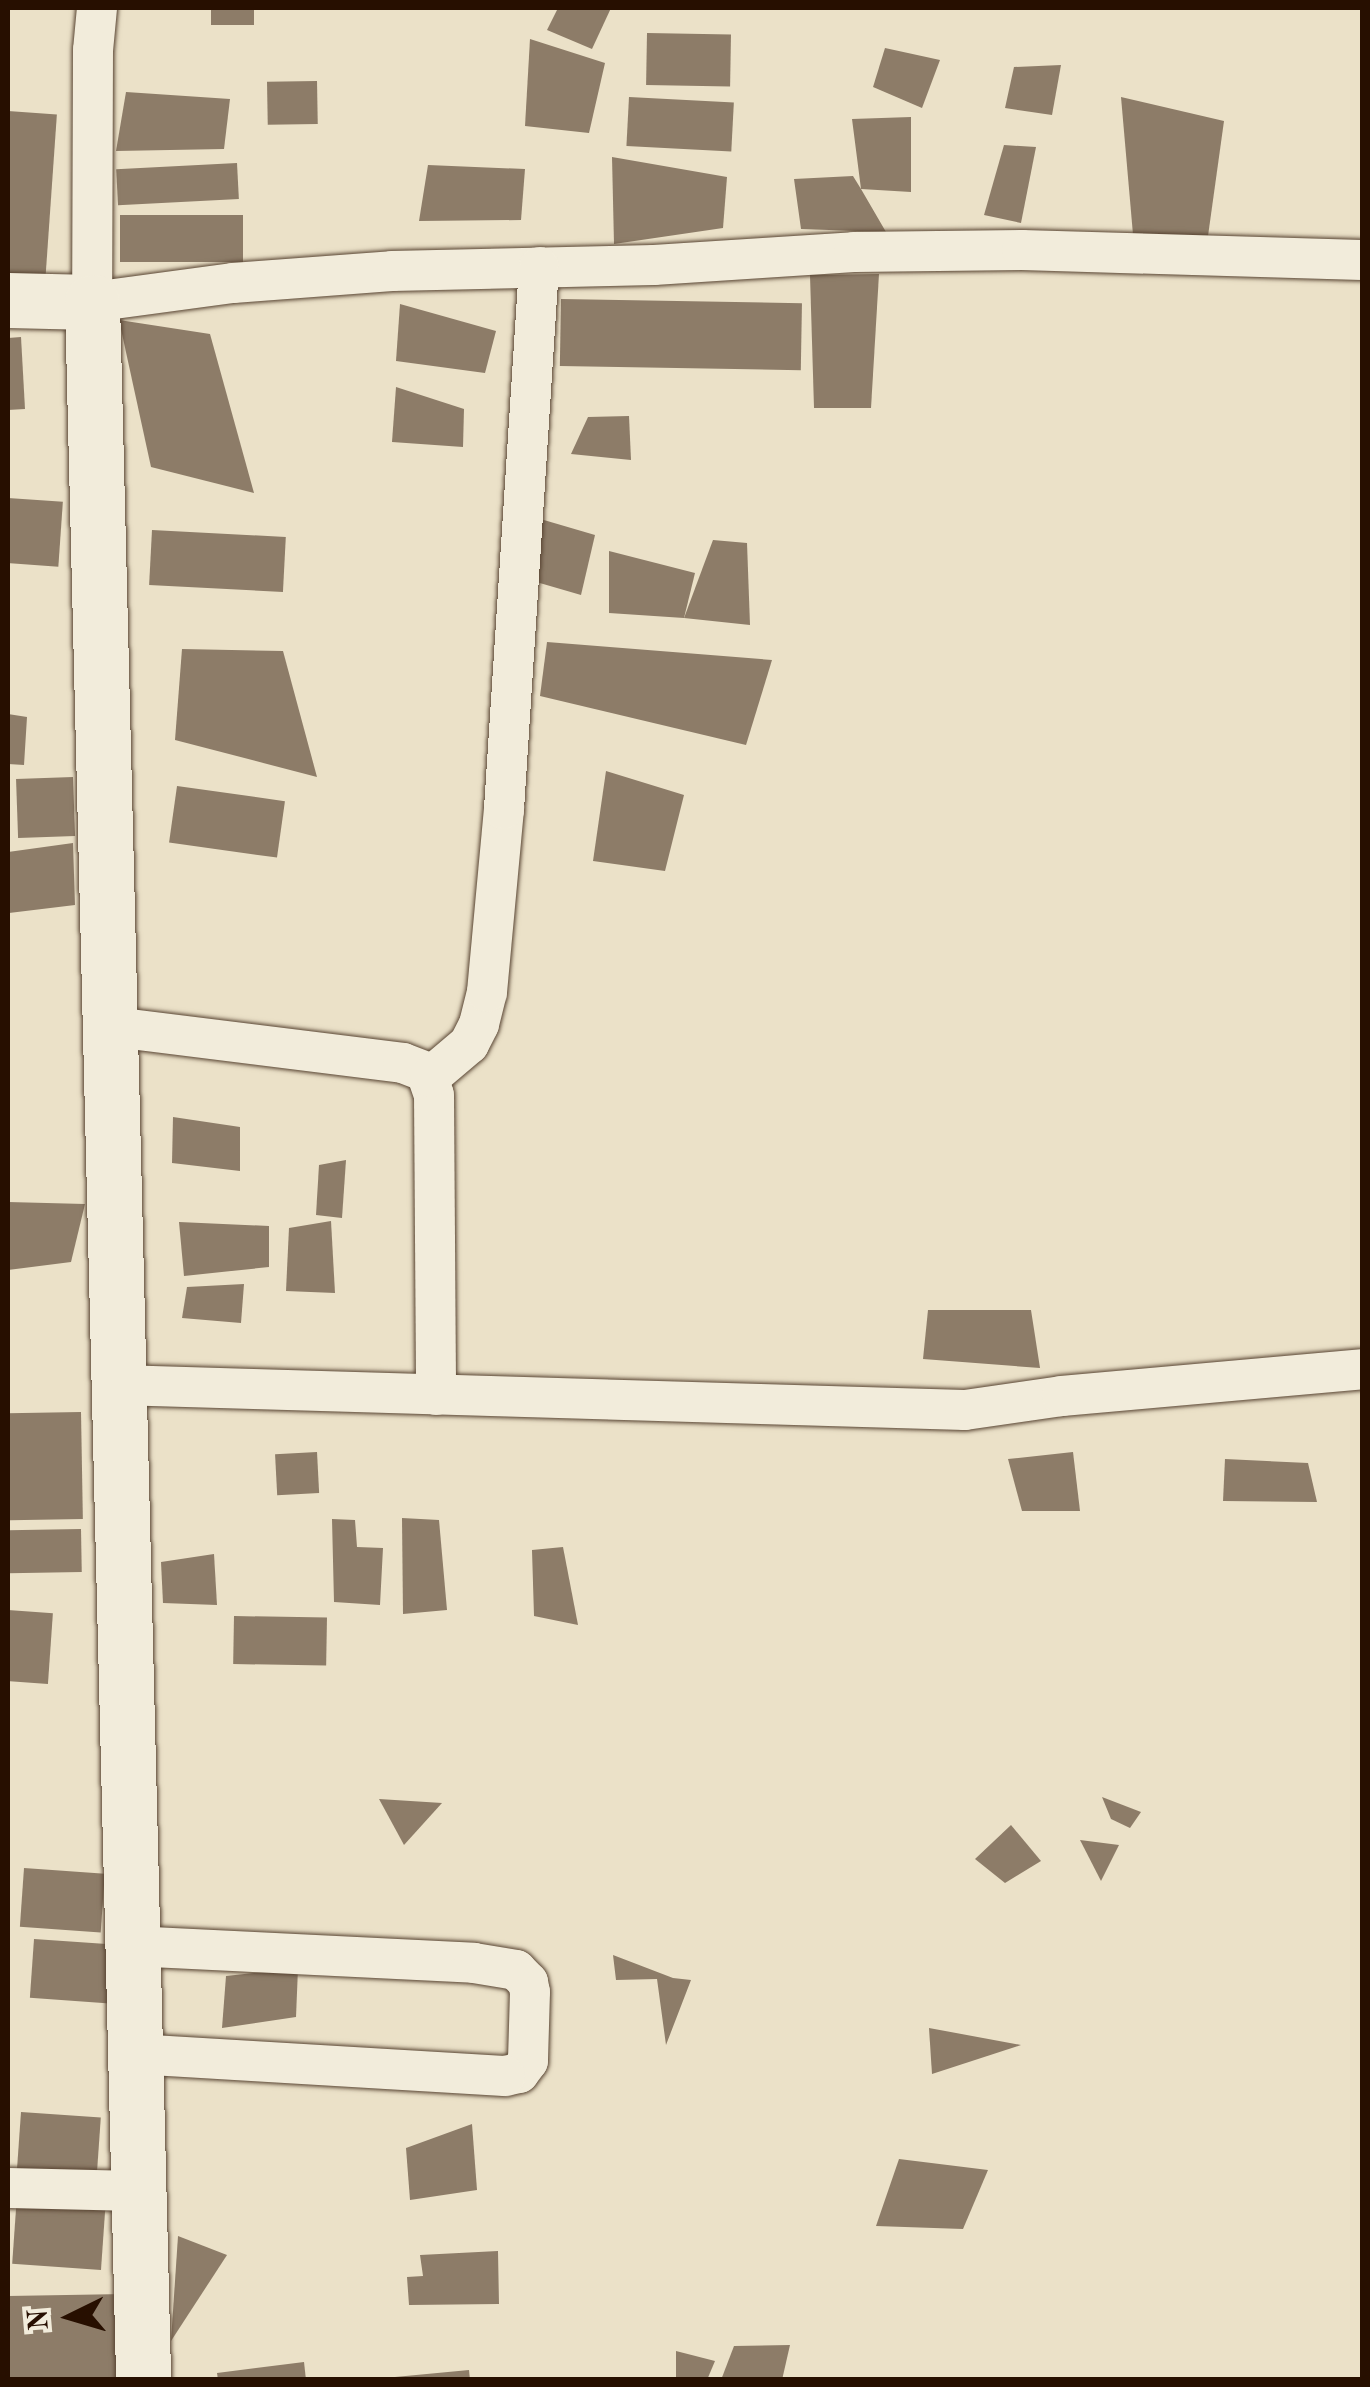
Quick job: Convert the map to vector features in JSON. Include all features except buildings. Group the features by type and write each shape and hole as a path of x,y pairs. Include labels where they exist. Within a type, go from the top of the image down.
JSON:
{"street":[{"path":"97,8 92,50 92,302 106,1026 143,2380"},
{"path":"8,300 92,302 253,282 392,271 966,250 1362,260"},
{"path":"430,1077 468,1044 480,1024 489,976 532,428 539,267"},
{"path":"106,1026 404,1064 420,1068 430,1077 436,1395"},
{"path":"118,1385 965,1410 1062,1396 1362,1369"},
{"path":"130,1946 474,1964 516,1970 528,1982 530,1992 528,2061 518,2073 506,2076 134,2054"},
{"path":"8,2188 136,2191"}]}
